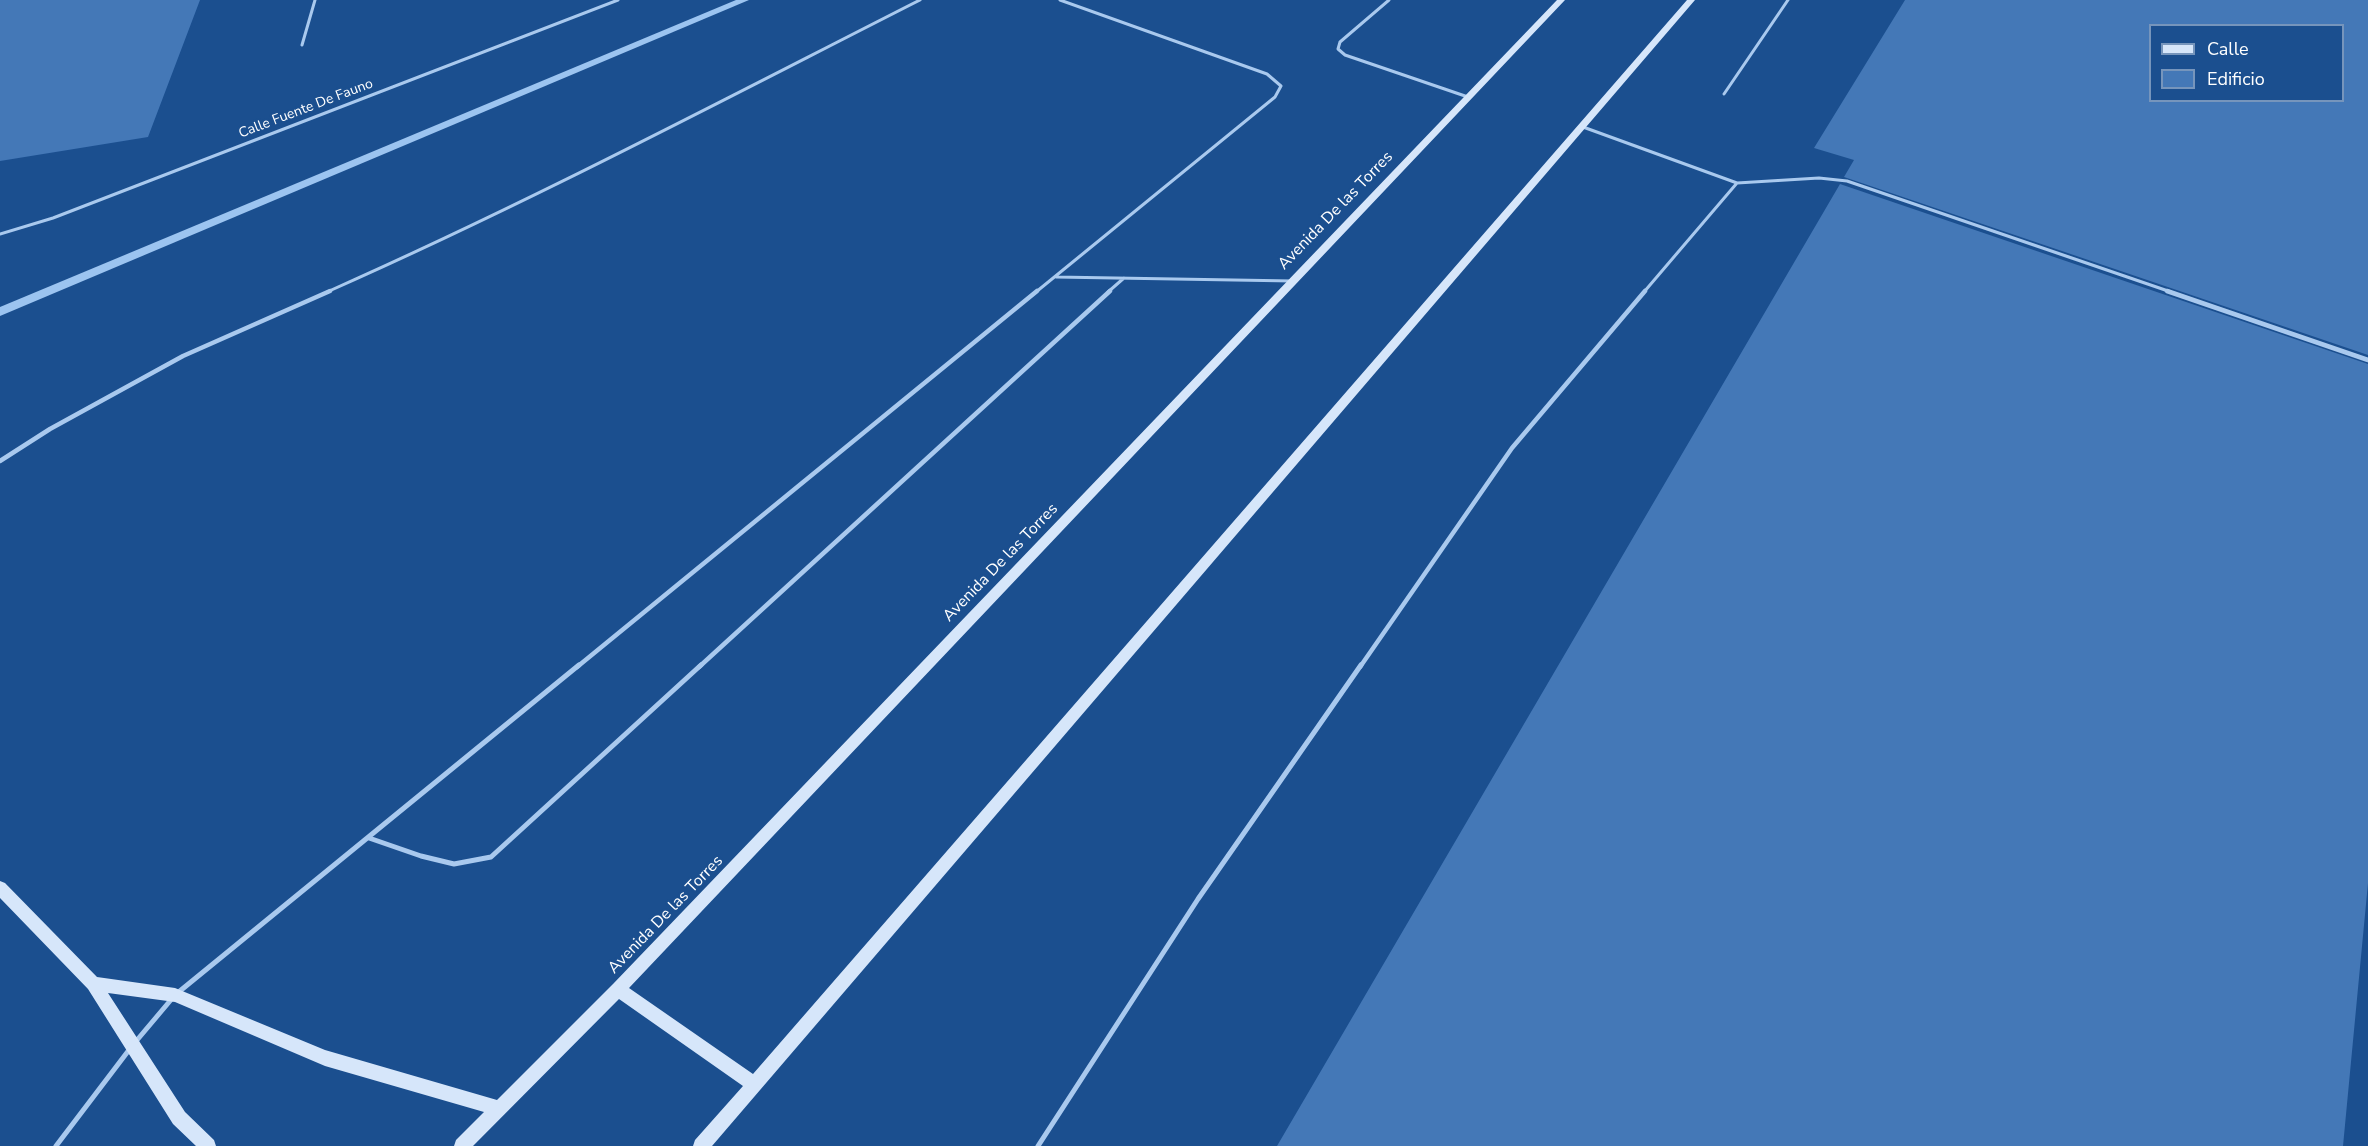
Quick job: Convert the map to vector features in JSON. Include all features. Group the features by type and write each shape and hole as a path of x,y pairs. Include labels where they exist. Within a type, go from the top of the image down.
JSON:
{"main road":[{"name":"Avenida De las Torres","path":"462,1146 618,989 1561,0"},
{"path":"701,1146 1691,0"},
{"path":"0,888 93,984 179,1118 208,1146"},
{"path":"93,984 174,995 325,1058 498,1108"},
{"path":"618,989 754,1084"}],"lane":[{"path":"302,45 315,0"},
{"name":"Calle Fuente De Fauno","path":"0,234 52,218 618,0"},
{"path":"0,461 50,429 183,356 418,252 497,214 920,0"},
{"path":"56,1146 174,995 1275,97 1281,86 1267,74 1060,0"},
{"path":"1389,0 1340,42 1338,49 1345,55 1468,98"},
{"path":"1724,94 1788,0"},
{"path":"1583,127 1737,183 1820,178 1847,181 2368,360"},
{"path":"1038,1146 1198,899 1512,448 1737,183"},
{"path":"1054,277 1293,281"},
{"path":"368,837 421,856 454,864 491,857 1124,278"}],"building":[{"path":"0,0 200,0 148,137 0,161"},
{"path":"1905,0 2368,0 2368,355 1844,177 1854,160 1814,148"},
{"path":"1840,184 2368,364 2368,883 2343,1146 1277,1146"}],"waterway":[{"path":"0,312 744,0"}]}
